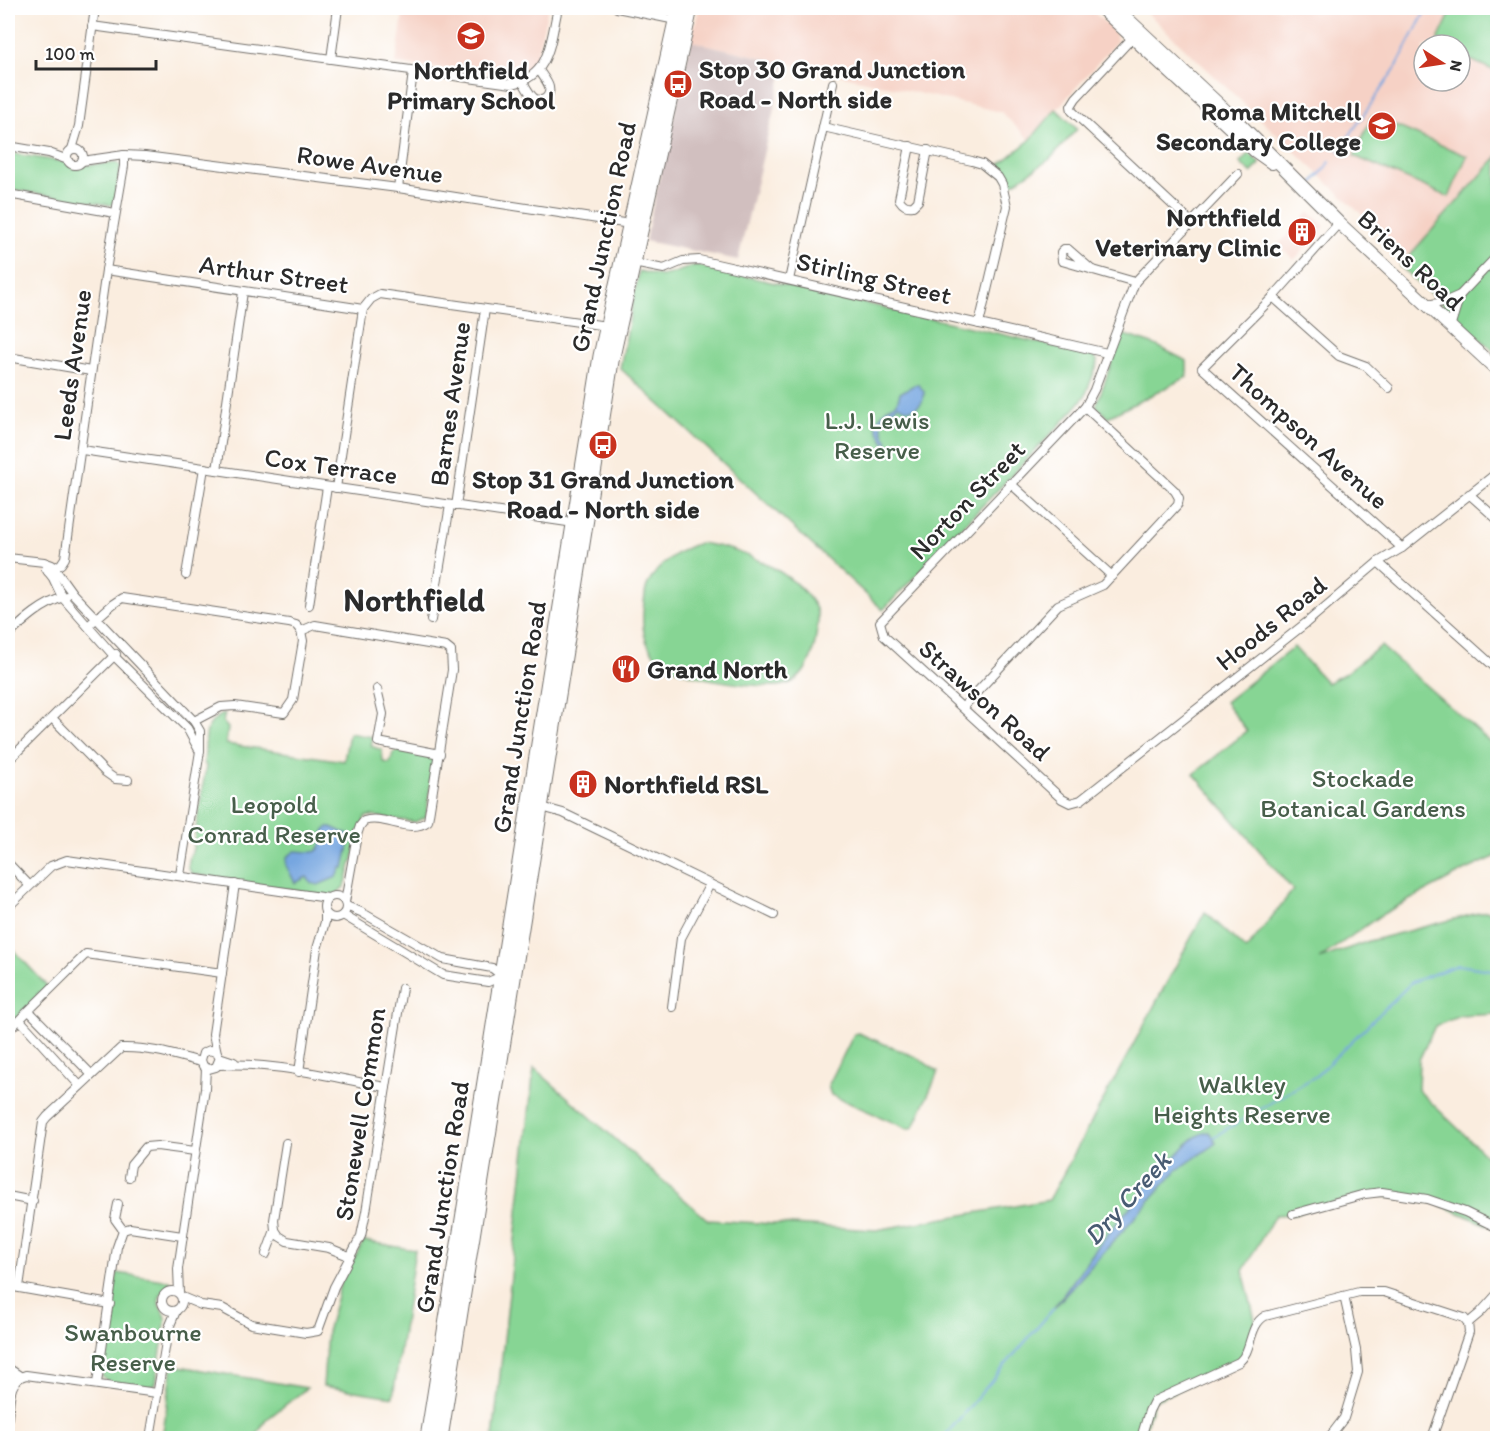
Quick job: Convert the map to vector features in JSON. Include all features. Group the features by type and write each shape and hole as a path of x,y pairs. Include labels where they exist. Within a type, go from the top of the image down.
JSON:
{"highway":[{"name":"Grand Junction Road","path":"580,524 627,262 683,14"},
{"name":"Grand Junction Road","path":"428,1438 535,805 580,524 607,326 627,262 630,224 650,159"},
{"name":"Grand Junction Road","path":"440,1438 507,977"}],"main road":[{"name":"Briens Road","path":"1101,8 1136,33"},
{"name":"Briens Road","path":"1116,8 1136,33 1256,152 1295,180 1497,371"}],"street":[{"path":"76,154 95,8"},
{"path":"331,59 338,8"},
{"path":"92,26 512,84 531,77 543,66 558,8"},
{"path":"616,8 683,14"},
{"path":"1136,33 1076,98 1071,106 1072,111 1192,223"},
{"path":"522,82 533,98 545,100 549,95 549,86 539,70"},
{"path":"398,188 413,72"},
{"path":"789,280 833,83"},
{"path":"823,127 982,164 998,177 1005,193 1007,206 980,324"},
{"name":"Rowe Avenue","path":"8,146 50,153 103,157 145,156 398,188 630,224"},
{"path":"910,146 899,199 907,207 913,206 918,201 928,150"},
{"name":"Leeds Avenue","path":"51,570 61,564 65,558 124,155"},
{"path":"1092,270 1135,282 1238,174"},
{"path":"8,194 115,213"},
{"name":"Thompson Avenue","path":"1339,223 1273,297 1202,368 1402,548"},
{"path":"1426,304 1444,302 1460,295 1497,255"},
{"name":"Stirling Street","path":"627,262 664,269 683,261 699,260 1107,353"},
{"name":"Arthur Street","path":"106,270 363,309 371,299 380,294 607,326"},
{"name":"Norton Street","path":"880,622 1085,407 1094,390 1135,282"},
{"path":"217,470 243,292"},
{"path":"1450,327 1460,295"},
{"path":"1273,297 1339,356 1366,366 1389,388"},
{"path":"309,604 363,309"},
{"name":"Barnes Avenue","path":"431,620 453,505 485,309"},
{"path":"8,357 91,371"},
{"path":"963,707 1058,605 1094,590 1112,576 1178,504 1179,498 1175,491 1085,407"},
{"name":"Cox Terrace","path":"82,450 580,524"},
{"path":"186,575 204,468"},
{"name":"Hoods Road","path":"1070,803 1088,796 1306,623 1378,562 1402,548 1497,472"},
{"path":"1011,483 1112,576"},
{"path":"1469,494 1497,520"},
{"path":"8,558 29,561 51,570 194,721 200,731 200,751 180,875"},
{"path":"1378,562 1497,670"},
{"path":"51,570 62,597 114,656 187,728 200,751"},
{"path":"8,636 27,617 62,597 73,594"},
{"path":"88,626 122,598 296,625 301,631 303,641 293,700 284,713 235,706 221,707 194,721"},
{"name":"Strawson Road","path":"880,622 884,636 1062,799 1070,803"},
{"path":"301,631 315,625 446,647 451,651 452,670 428,821 416,826 377,819 364,821 360,826 352,871 348,880 346,904 340,917 322,934"},
{"path":"8,761 123,648"},
{"path":"377,689 383,714 378,742 440,754"},
{"path":"52,718 105,772 115,779 128,780"},
{"path":"535,805 563,813 774,915"},
{"path":"8,907 51,866 67,860 180,875 309,897 341,897 346,904 443,959 492,968 507,977"},
{"path":"8,863 29,885"},
{"path":"299,1072 325,910 331,897 348,880"},
{"path":"174,1310 162,1302 164,1295 170,1291 178,1269 235,884"},
{"path":"672,1007 681,938 710,884"},
{"path":"309,897 325,910 330,918 340,917 443,975 488,982 507,977"},
{"path":"8,1031 86,954 222,973"},
{"name":"Stonewell Common","path":"181,1295 201,1305 222,1308 251,1324 311,1333 318,1331 334,1287 361,1236 402,988"},
{"path":"29,1011 92,1075"},
{"path":"20,1020 80,1086"},
{"path":"19,1287 43,1122 121,1048 135,1048 299,1072 386,1087"},
{"path":"266,1254 274,1230 286,1143"},
{"path":"129,1176 131,1165 146,1147 157,1146 195,1151"},
{"path":"1293,1214 1365,1194 1382,1192 1426,1200 1465,1212 1497,1228"},
{"path":"8,1196 33,1201"},
{"path":"118,1204 115,1219 123,1230"},
{"path":"97,1383 117,1247 123,1230 130,1227 182,1236"},
{"path":"274,1230 287,1241 329,1248 349,1256"},
{"path":"150,1438 168,1330 174,1310 183,1303 178,1269"},
{"path":"8,1286 110,1304"},
{"path":"170,1291 181,1295"},
{"path":"1141,1438 1154,1401 1239,1362 1245,1356 1256,1324 1262,1318 1365,1291 1384,1292 1464,1318 1468,1323 1469,1332 1432,1438"},
{"path":"1468,1323 1497,1293"},
{"path":"1326,1438 1344,1418 1358,1372 1356,1350 1344,1296"},
{"name":"Stonewell Common","path":"174,1310 201,1305"},
{"path":"8,1368 20,1376 34,1375 157,1393"},
{"path":"8,1418 13,1383 20,1376"}],"shaded area":[{"name":"Northfield Primary School","path":"404,8 548,8 534,67 515,76 396,64"},
{"path":"699,8 1089,8 1116,33 1117,41 1030,140 1001,112 691,41"},
{"name":"Roma Mitchell Secondary College","path":"1142,8 1497,8 1497,170 1425,274"},
{"path":"691,41 785,63 738,260 645,241"},
{"path":"1309,212 1325,226 1294,260 1278,245"}],"green space":[{"path":"1453,8 1497,8 1497,72 1472,61 1472,33 1441,33"},
{"path":"1056,109 1077,129 1050,159 1011,185 998,166 1030,140"},
{"path":"1372,116 1467,156 1449,197 1354,156"},
{"path":"8,153 65,162 77,169 86,165 117,163 121,166 114,204 8,189"},
{"path":"1249,153 1260,164 1251,173 1240,163"},
{"path":"1497,157 1497,354 1400,266"},
{"name":"L.J. Lewis Reserve","path":"696,265 1093,355 1097,360 1097,365 1085,396 1071,413 883,610 620,368 639,271 661,276"},
{"path":"1122,334 1155,345 1187,361 1187,377 1108,417 1096,406"},
{"path":"700,543 748,556 779,571 805,592 814,605 818,620 815,645 805,670 793,682 785,685 762,686 699,677 670,667 649,648 643,626 647,586 657,570 670,558"},
{"path":"1381,646 1497,748 1497,856 1381,915 1319,959 1369,941 1486,911 1497,914 1497,1014 1460,1016 1435,1026 1419,1060 1418,1090 1497,1166 1497,1229 1436,1203 1365,1194 1293,1214 1275,1215 1243,1271 1256,1324 1242,1360 1154,1401 1142,1438 493,1438 534,1068 708,1220 876,1230 1049,1200 1205,912 1246,950 1293,890 1194,774 1247,731 1225,702 1294,647 1327,683 1344,674"},
{"name":"Leopold Conrad Reserve","path":"225,713 223,722 228,728 226,744 344,761 349,733 373,737 371,746 382,750 383,762 390,763 393,753 398,751 431,757 434,759 426,817 415,822 365,817 345,886 336,894 327,896 192,874 188,867 206,766 204,763 206,734 212,722"},
{"path":"8,944 48,987 8,1026"},
{"path":"858,1033 918,1058 938,1072 914,1127 908,1129 831,1095 828,1086 854,1034"},
{"path":"364,1241 415,1250 393,1397 323,1386 327,1332 341,1281"},
{"name":"Swanbourne Reserve","path":"117,1273 171,1281 159,1300 166,1318 156,1383 149,1388 110,1383 102,1376"},
{"path":"173,1365 307,1388 266,1420 255,1438 162,1438"}],"water":[{"path":"914,385 919,385 924,392 922,402 912,409 899,405 884,417 881,424 888,442 885,443 877,429 877,421 886,409 897,403 900,393"},
{"path":"328,827 351,836 344,868 341,868 337,877 318,885 311,883 307,877 295,883 286,865 287,857 295,851 317,851 324,831"},
{"path":"1209,1132 1216,1143 1176,1171 1053,1309 1099,1245 1161,1169 1195,1137"}],"waterway":[{"path":"1339,151 1397,66 1427,8"},
{"path":"1312,184 1330,162"},
{"name":"Dry Creek","path":"1210,1139 1316,1076 1412,982 1458,965 1498,971"},
{"name":"Dry Creek","path":"943,1438 1054,1308"}],"place":[{"name":"Northfield Primary School","path":"471,36"},
{"name":"Stop 30 Grand Junction Road - North side","path":"678,84"},
{"name":"Roma Mitchell Secondary College","path":"1382,126"},
{"name":"Northfield Veterinary Clinic","path":"1302,232"},
{"name":"Stop 31 Grand Junction Road - North side","path":"603,445"},
{"name":"Grand North","path":"626,669"},
{"name":"Northfield RSL","path":"583,784"}],"district":[{"name":"Northfield","path":"414,600"}],"park label":[{"name":"Stockade Botanical Gardens","path":"1363,793"},
{"name":"Walkley Heights Reserve","path":"1242,1099"}]}
